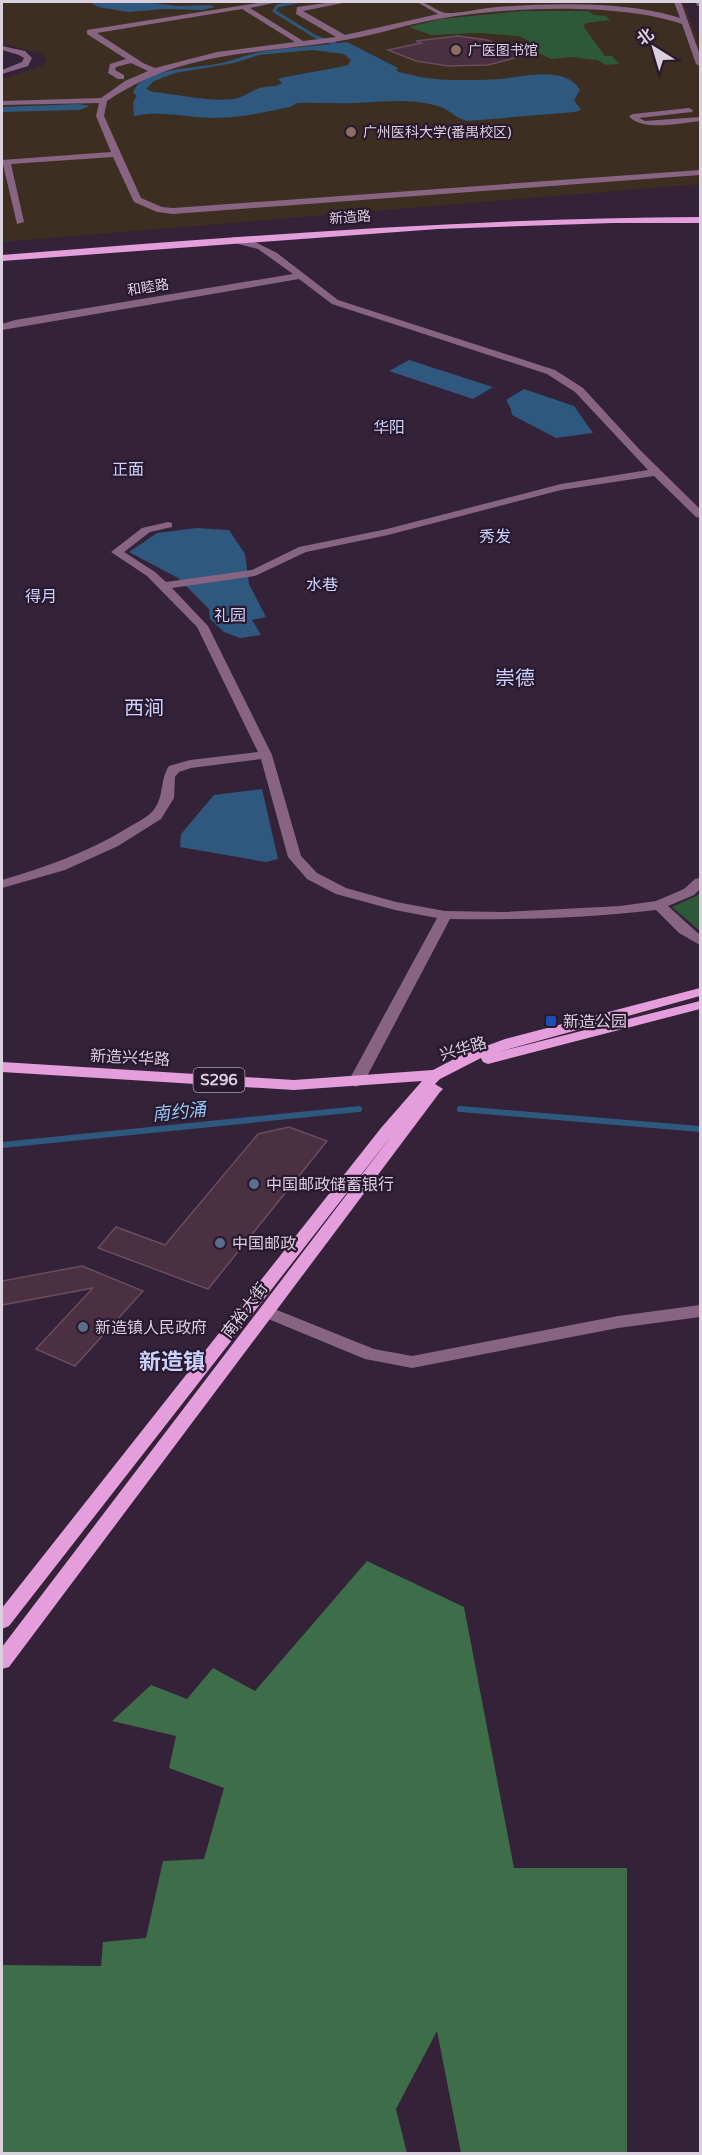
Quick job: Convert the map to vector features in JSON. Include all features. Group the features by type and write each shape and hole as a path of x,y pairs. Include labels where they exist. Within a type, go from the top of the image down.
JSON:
{"main road":[{"name":"新造路","path":"2,249 418,218 546,212 700,212"},
{"name":"新造路","path":"2,258 503,222 700,220"},
{"name":"兴华路","path":"435,1075 467,1058 510,1042 700,992"},
{"name":"兴华路","path":"435,1075 456,1072 485,1060 700,1005"},
{"name":"新造兴华路","path":"2,1067 294,1085 435,1075"},
{"name":"南裕大街","path":"2,1661 429,1097 456,1072"},
{"name":"南裕大街","path":"4,1616 390,1128 435,1075"}],"street":[{"path":"155,71 132,60 90,32 274,2"},
{"path":"344,2 300,9 299,12 344,38"},
{"path":"420,2 445,15"},
{"path":"700,60 684,22 680,4 670,12 653,13 608,9 501,9 445,15 344,38 221,54 155,71 119,86 103,100 100,116 137,200 160,210 173,211 700,173"},
{"path":"243,7 306,43"},
{"path":"653,13 684,22"},
{"path":"2,48 22,52 28,58 25,64 2,72"},
{"path":"121,76 111,71 113,66 132,60"},
{"path":"2,103 103,100"},
{"path":"687,107 699,119 645,123 637,121 633,116 687,107"},
{"path":"20,222 4,162 116,154"},
{"path":"549,185 557,196"},
{"path":"275,255 276,245 289,236"},
{"path":"234,240 257,245 275,255 335,302 551,372 579,390 700,515"},
{"name":"和睦路","path":"2,326 299,276"},
{"path":"164,586 255,573 303,549 388,532 561,487 657,472"},
{"path":"168,525 146,530 117,552 152,574 202,626 266,755 295,857 312,876 341,891 395,906 445,915 572,913 659,905 689,892 700,882"},
{"path":"2,884 60,867 113,843 156,816 168,798 169,777 174,769 190,764 266,755"},
{"path":"659,905 684,930 700,941"},
{"path":"356,1082 445,915"},
{"path":"267,1312 371,1355 411,1362 618,1322 700,1311"}],"shaded area":[{"name":"广州医科大学(番禺校区)","path":"2,2 683,2 700,44 700,184 2,242 2,79 43,65 47,59 41,54 2,43"}],"green space":[{"path":"522,11 588,11 594,15 606,16 610,20 587,23 583,26 605,56 612,56 619,64 606,65 597,60 571,57 551,59 534,51 529,41 519,36 479,33 431,35 409,27 441,19"},
{"path":"700,894 700,931 672,907"},
{"path":"367,1561 464,1607 514,1868 627,1868 627,2153 461,2153 437,2031 396,2109 407,2153 2,2153 2,1965 101,1966 103,1942 146,1938 163,1861 204,1859 224,1788 169,1768 176,1736 112,1721 151,1685 187,1699 213,1668 255,1691"}],"water":[{"path":"90,2 144,2 215,7 202,10 165,9 128,12 98,7"},
{"path":"347,42 398,68 396,70 399,72 426,78 484,80 544,74 565,77 580,90 574,100 581,110 467,121 434,105 394,101 297,103 271,111 225,118 155,114 134,116 133,102 137,96 133,93 137,85 155,75 218,64 265,51","holes":["312,50 344,54 351,60 348,65 278,79 282,83 261,88 234,99 203,99 146,89 154,81 175,73 234,63 259,55"]},
{"path":"78,104 90,106 79,110 2,112 2,107"},
{"path":"409,360 493,387 473,399 389,371"},
{"path":"524,389 574,406 593,433 556,438 512,415 506,400"},
{"path":"197,528 229,530 245,554 249,584 266,617 252,620 261,635 240,638 224,632 210,619 209,609 178,578 129,552 157,533"},
{"path":"262,789 278,859 266,862 180,847 181,834 214,795"}],"building":[{"name":"广医图书馆","path":"458,36 487,40 526,55 488,65 448,66 416,61 388,50 421,43 416,41"},
{"name":"中国邮政储蓄银行","path":"289,1127 327,1141 208,1289 98,1248 116,1227 165,1245 258,1134"},
{"name":"新造镇人民政府","path":"82,1266 143,1291 75,1366 36,1349 93,1288 2,1305 2,1281"}],"waterway":[{"path":"297,2 277,6 274,11 316,37 336,44"},
{"name":"南约涌","path":"2,1145 359,1109"},
{"name":"南约涌","path":"460,1109 700,1129"}],"place":[{"name":"广医图书馆","path":"456,50"},
{"name":"广州医科大学(番禺校区)","path":"351,132"},
{"name":"新造公园","path":"551,1021"},
{"name":"中国邮政储蓄银行","path":"254,1184"},
{"name":"中国邮政","path":"220,1243"},
{"name":"新造镇人民政府","path":"83,1327"}],"district":[{"name":"华阳","path":"389,427"},
{"name":"正面","path":"128,469"},
{"name":"秀发","path":"495,536"},
{"name":"水巷","path":"322,584"},
{"name":"得月","path":"41,596"},
{"name":"礼园","path":"230,615"},
{"name":"崇德","path":"515,678"},
{"name":"西涧","path":"144,708"},
{"name":"新造镇","path":"172,1361"}]}
